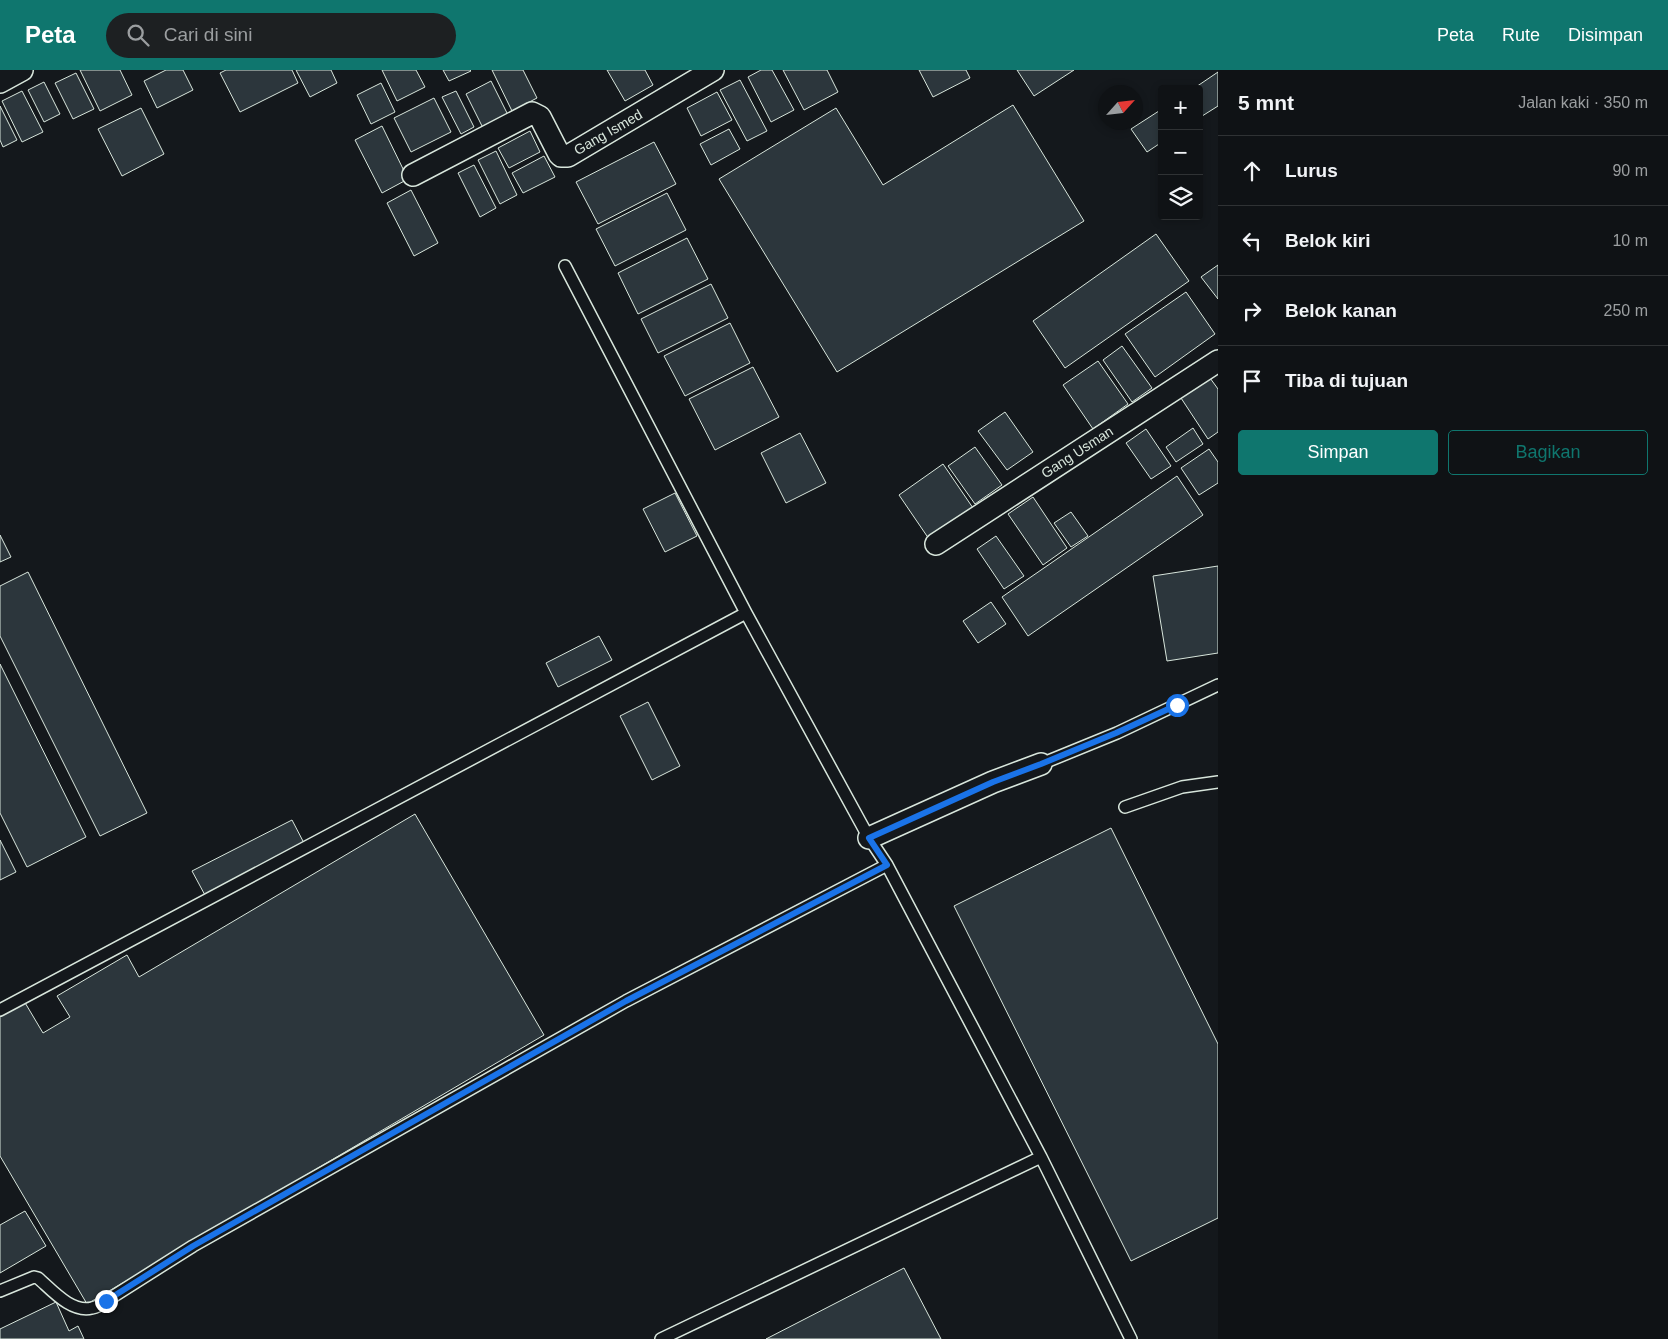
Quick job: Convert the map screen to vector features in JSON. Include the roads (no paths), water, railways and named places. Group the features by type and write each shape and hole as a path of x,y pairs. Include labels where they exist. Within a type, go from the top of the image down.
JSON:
{"street":[{"path":"0,82 22,70"},
{"name":"Gang Ismed","path":"414,175 532,113 540,117 559,154 568,156 714,70"},
{"name":"Gang Usman","path":"936,544 1218,361"},
{"path":"869,838 993,782 1041,764"}],"lane":[{"path":"565,266 746,614 869,838 887,865 1041,1156 1131,1339"},
{"path":"0,1010 746,614"},
{"path":"1041,764 1116,733 1218,685"},
{"path":"1125,807 1182,787 1218,782"},
{"path":"0,1291 34,1277 38,1278 67,1303 82,1309 93,1308 114,1297 193,1246 626,1001 887,865"},
{"path":"661,1339 1041,1156"}]}
